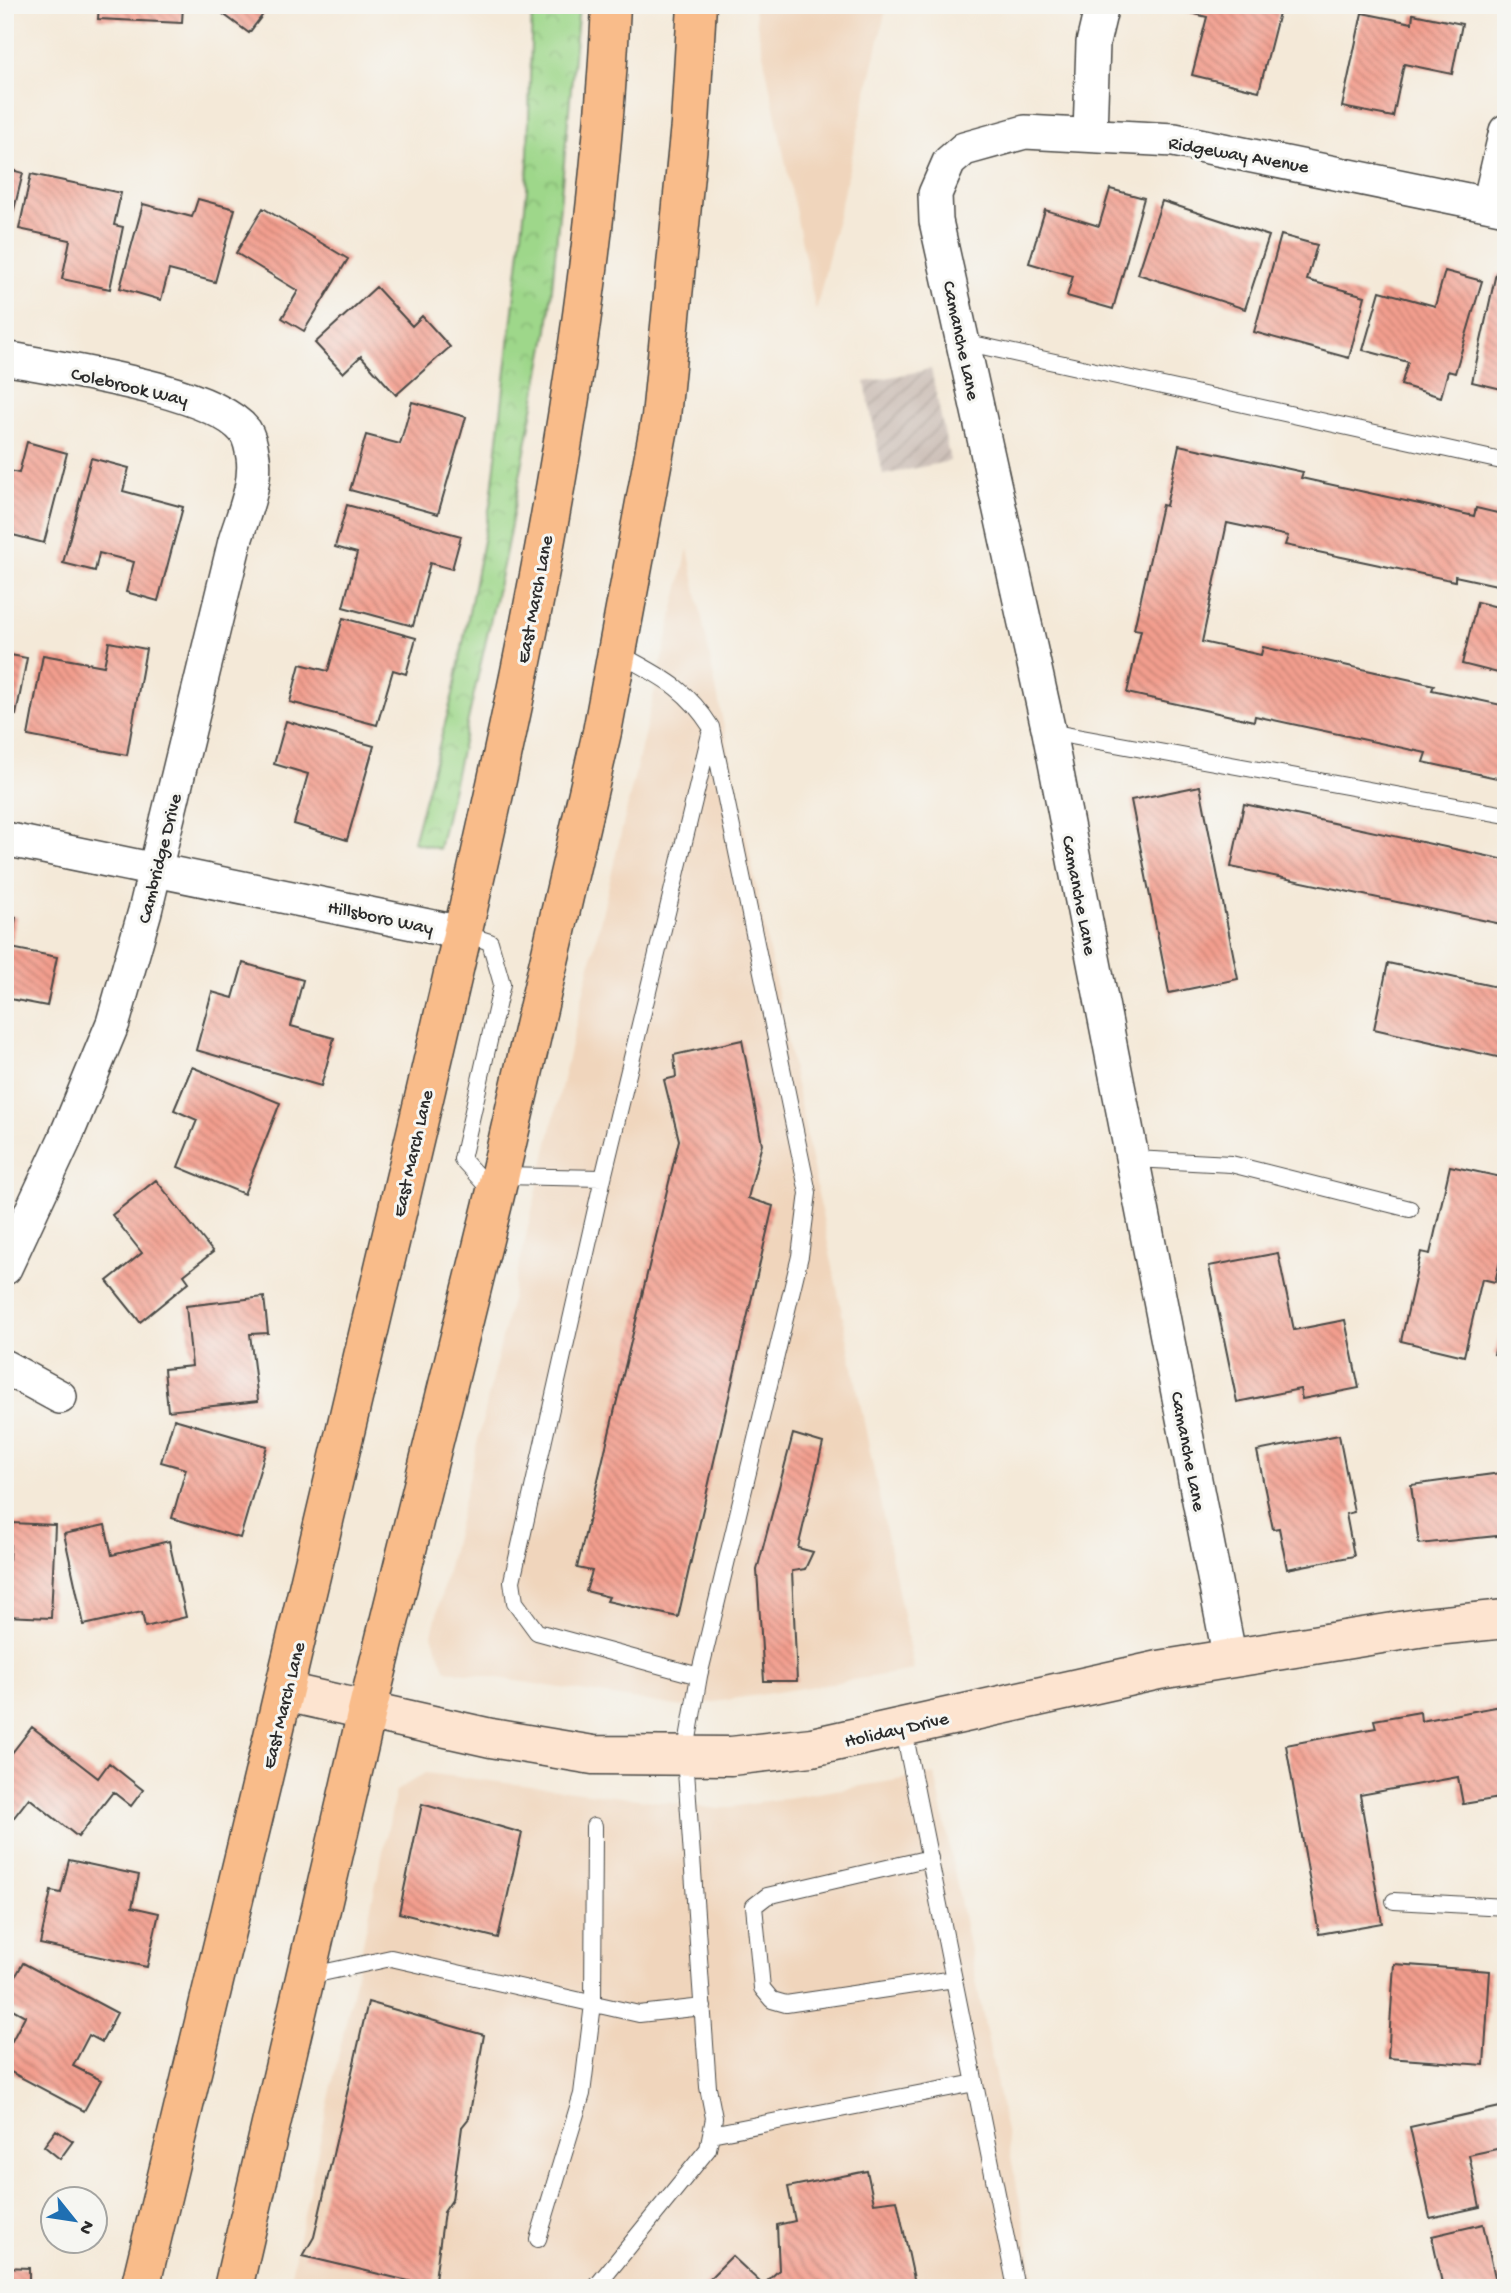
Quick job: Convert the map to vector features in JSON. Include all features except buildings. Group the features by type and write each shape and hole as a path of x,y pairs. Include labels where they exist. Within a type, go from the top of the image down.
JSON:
{"main road":[{"name":"East March Lane","path":"140,2288 285,1692 462,933 531,615 575,369 606,127 611,5"},
{"path":"233,2288 367,1711 497,1186 602,732 661,417 690,124 697,5"}],"street":[{"path":"1090,134 1093,43 1102,5"},
{"path":"1497,206 1506,131"},
{"name":"Ridgeway Avenue","path":"971,147 1025,132 1174,140 1497,206"},
{"name":"Camanche Lane","path":"971,147 964,149 949,162 934,194 936,221 1049,732 1230,1659"},
{"name":"Colebrook Way","path":"5,358 187,396 222,413 246,432"},
{"name":"Cambridge Drive","path":"5,1268 64,1141 113,1023 155,872 232,554 253,481 253,457 246,432"},
{"name":"Hillsboro Way","path":"5,839 155,872 462,933"},
{"path":"5,1367 60,1397"},
{"name":"Holiday Drive","path":"285,1692 491,1738 593,1755 731,1756 812,1747 1159,1670 1425,1627 1506,1619"}],"lane":[{"path":"964,342 1506,462"},
{"path":"595,2288 708,2150 714,2118 708,2087 685,1756 699,1676 800,1256 808,1193 712,727 694,701 667,680 618,653"},
{"path":"699,1676 537,1632 515,1602 512,1581 603,1178 712,727"},
{"path":"1049,732 1506,816"},
{"name":"Hillsboro Way","path":"462,933 490,942 502,984 461,1159 497,1186"},
{"path":"1134,1159 1231,1164 1410,1209"},
{"path":"497,1186 603,1178"},
{"path":"903,1726 1016,2288"},
{"path":"538,2239 582,2094 593,2004 594,1826"},
{"path":"930,1858 767,1896 754,1906 762,1988 772,2000 786,2004 954,1979"},
{"path":"1394,1901 1506,1906"},
{"path":"306,1976 391,1958 639,2014 703,2007"},
{"path":"711,2134 975,2083"}],"shaded area":[{"path":"753,5 887,5 816,311"},
{"path":"931,369 950,461 883,475 865,382"},
{"path":"688,549 914,1670 683,1707 446,1670 432,1635"},
{"path":"425,1773 719,1809 935,1774 1037,2288 288,2288 396,1791"}],"green space":[{"path":"532,5 579,5 548,330 505,556 439,849 413,842 453,694 491,500 527,189"}]}
